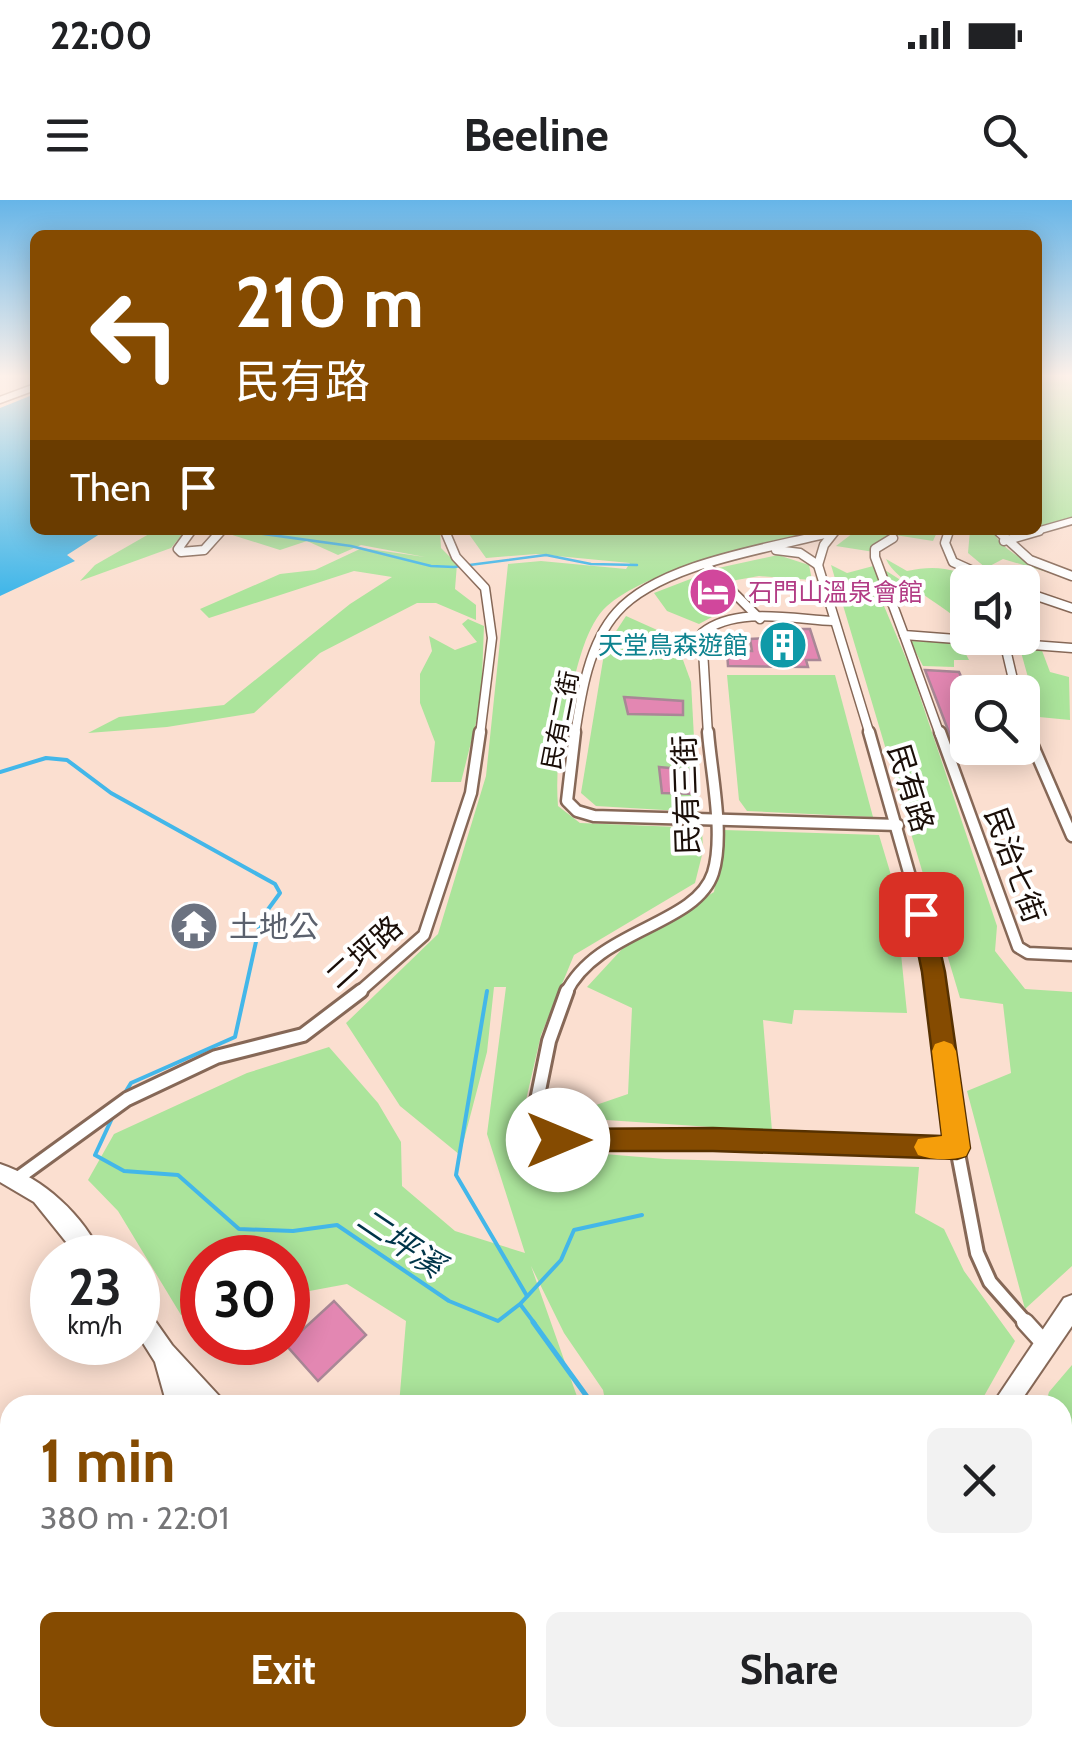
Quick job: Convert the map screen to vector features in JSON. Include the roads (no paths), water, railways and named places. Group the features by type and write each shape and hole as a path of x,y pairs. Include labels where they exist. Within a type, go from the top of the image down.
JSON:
{"main road":[{"path":"9,1176 51,1204 75,1235"},
{"path":"1011,1395 1072,1306"},
{"path":"160,1348 203,1395"},
{"path":"164,1354 176,1395"}],"street":[{"path":"1042,530 1072,521"},
{"path":"188,535 178,549 181,552 204,550 218,535"},
{"name":"二坪路","path":"9,1176 127,1099 216,1056 304,1036 424,935 471,793 492,638 485,588 456,556 447,535"},
{"name":"民有二街","path":"822,535 708,567 645,590 618,609 600,637 580,705 566,800 577,811 594,816 898,825"},
{"path":"773,550 800,553 818,565 833,535"},
{"path":"947,535 945,542 953,562 960,565"},
{"path":"1000,535 1032,562 1072,576"},
{"path":"1004,541 1024,535"},
{"path":"893,538 875,549 904,635 950,638"},
{"name":"民有路","path":"818,565 898,825 929,943 957,1148 977,1253 990,1282 1045,1344"},
{"path":"708,567 760,619"},
{"path":"1040,597 1072,608"},
{"name":"民有三街","path":"833,621 728,618 708,626 702,633 716,860 707,886 689,902 611,942 582,967 561,1000 532,1120 558,1140 713,1140 957,1148"},
{"name":"民治七街","path":"904,635 1018,947 1028,953 1072,955"},
{"path":"1040,645 1072,648"},
{"path":"1040,762 1072,836"}],"water":[{"path":"0,447 30,447 30,535 98,535 67,555 75,561 0,596"}],"waterway":[{"path":"271,535 351,546 431,566 454,567 546,555 591,564 637,565"},
{"name":"二坪溪","path":"0,772 46,758 67,760 111,793 275,884 280,893 261,919 235,1037 131,1083 123,1096"},
{"path":"487,991 456,1175 527,1296"},
{"name":"二坪溪","path":"114,1114 95,1155 124,1171 178,1175 239,1229 293,1231 337,1225 449,1301 498,1321 520,1304 535,1324"},
{"path":"521,1303 561,1260 574,1230 642,1215"},
{"name":"二坪溪","path":"533,1322 586,1395"}],"place":[{"name":"石門山溫泉會館","path":"713,592"},
{"name":"天堂鳥森遊館","path":"783,645"},
{"name":"土地公","path":"194,926"}]}
